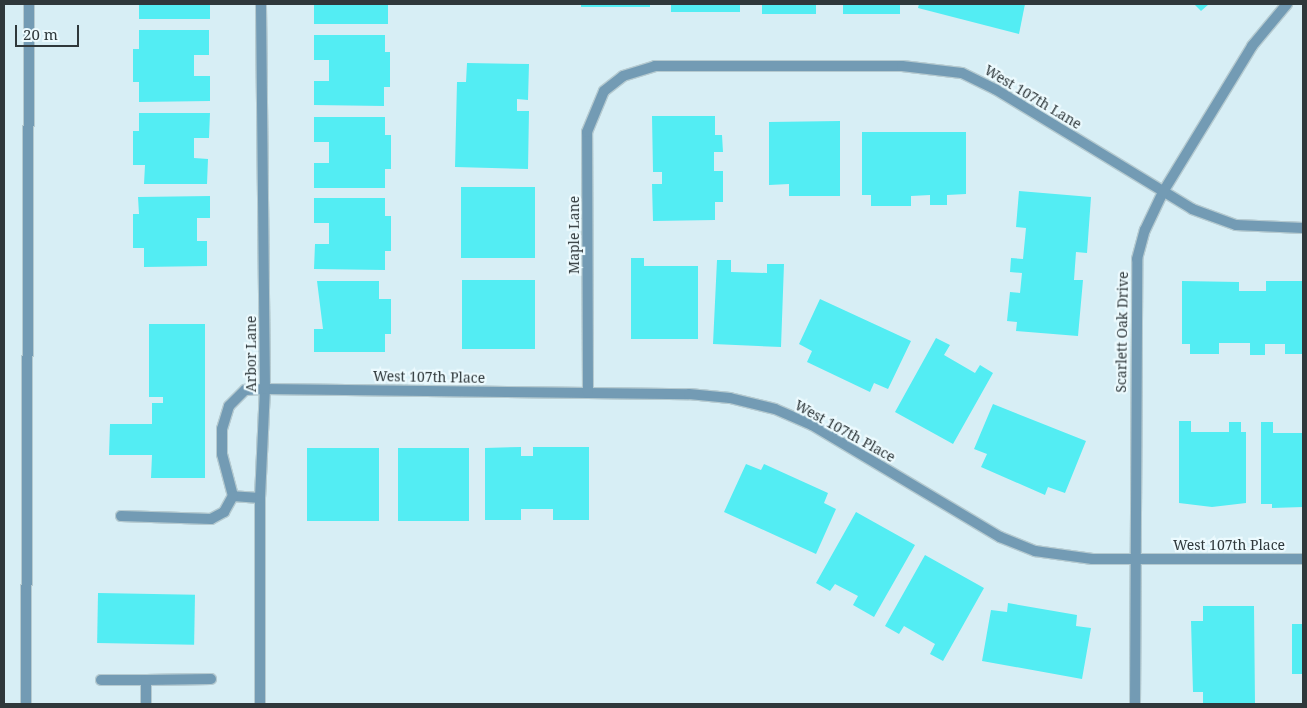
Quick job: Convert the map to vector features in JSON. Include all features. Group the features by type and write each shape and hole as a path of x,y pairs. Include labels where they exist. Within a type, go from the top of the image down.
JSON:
{"street":[{"path":"26,704 29,4"},
{"name":"Arbor Lane","path":"260,704 260,498 265,390 261,4"},
{"name":"Scarlett Oak Drive","path":"1135,704 1136,273 1145,230 1163,192 1252,46 1287,4"},
{"name":"West 107th Lane","path":"611,84 637,70 655,66 942,69 980,80 1192,209 1236,225 1303,228"},
{"name":"Maple Lane","path":"588,393 587,132 597,103 611,84"},
{"name":"West 107th Place","path":"233,496 222,454 226,414 229,406 245,390 708,395 775,409 812,425 1017,545 1071,558 1303,559"},
{"path":"121,516 211,520 224,512 233,496 260,498"},
{"path":"101,680 211,679"},
{"path":"146,680 146,704"}],"building":[{"path":"139,4 210,4 210,19 139,19"},
{"path":"314,4 388,4 388,24 314,24"},
{"path":"581,4 650,4 650,7 581,7"},
{"path":"671,4 740,4 740,12 671,12"},
{"path":"762,4 816,4 816,14 762,14"},
{"path":"843,4 900,4 900,14 843,14"},
{"path":"919,4 1025,4 1019,34 918,8"},
{"path":"1194,4 1209,4 1201,11"},
{"path":"139,30 209,30 209,55 194,55 194,76 210,76 210,101 139,102 139,82 133,82 133,49 139,49"},
{"path":"314,35 385,35 385,52 390,52 390,87 384,87 384,106 314,105 314,81 329,81 329,60 314,60"},
{"path":"467,63 529,64 528,100 517,99 517,111 529,111 528,169 455,167 457,82 466,82"},
{"path":"139,113 210,113 209,138 194,138 194,158 208,159 207,184 144,184 145,165 133,165 133,131 139,131"},
{"path":"652,116 715,116 715,135 722,135 723,152 714,152 714,171 723,171 723,202 715,202 715,220 653,221 652,184 662,184 662,172 653,172"},
{"path":"314,117 385,117 385,135 391,135 391,169 385,169 385,188 314,188 314,163 329,163 329,142 314,142"},
{"path":"840,121 840,196 789,196 789,184 769,185 769,122"},
{"path":"862,132 966,132 966,194 947,195 947,205 930,205 930,195 911,196 911,206 871,206 871,195 862,195"},
{"path":"461,187 535,187 535,258 461,258"},
{"path":"1019,191 1091,197 1087,253 1076,252 1074,280 1083,280 1078,336 1016,331 1017,322 1007,321 1010,292 1020,293 1022,273 1010,272 1011,258 1023,259 1026,228 1016,227"},
{"path":"210,196 210,218 197,218 197,241 207,241 207,266 144,267 144,248 133,248 133,214 139,214 138,197"},
{"path":"314,198 385,198 385,216 391,216 391,251 385,251 385,270 314,269 315,244 329,244 329,223 314,223"},
{"path":"631,258 644,258 644,266 698,266 698,339 631,339"},
{"path":"717,260 731,260 731,272 767,273 767,264 784,264 781,347 713,344"},
{"path":"462,280 535,280 535,349 462,349"},
{"path":"317,281 379,281 379,299 391,299 391,334 385,334 385,352 314,352 314,329 323,329"},
{"path":"1182,281 1239,282 1239,291 1266,291 1266,281 1303,281 1303,354 1285,354 1285,344 1265,344 1265,355 1250,355 1250,343 1219,343 1219,354 1190,354 1190,344 1182,344"},
{"path":"820,299 911,341 888,389 874,383 870,392 807,362 812,351 799,344"},
{"path":"149,324 205,324 205,478 151,478 152,455 109,455 110,424 152,424 152,403 163,403 163,397 149,397"},
{"path":"936,338 950,345 944,355 975,373 980,365 993,373 953,444 895,412"},
{"path":"993,404 1086,441 1065,493 1048,487 1045,495 981,467 987,454 974,449"},
{"path":"1179,421 1191,421 1191,432 1229,432 1229,422 1241,422 1241,432 1246,432 1246,503 1212,507 1179,503"},
{"path":"1261,422 1273,422 1273,433 1303,433 1303,507 1272,508 1272,504 1261,504"},
{"path":"521,447 521,456 533,456 533,447 589,447 589,520 553,520 553,509 521,509 521,520 485,520 485,448"},
{"path":"307,448 379,448 379,521 307,521"},
{"path":"398,448 469,448 469,521 398,521"},
{"path":"746,464 761,470 764,464 828,493 824,503 836,509 816,554 724,512"},
{"path":"856,512 915,545 874,617 853,605 858,596 835,584 830,591 816,583"},
{"path":"925,555 984,588 943,661 930,654 935,644 904,626 899,634 885,626"},
{"path":"98,593 195,595 194,645 97,643"},
{"path":"1008,603 1077,615 1076,626 1091,628 1082,679 982,661 991,610 1007,612"},
{"path":"1203,606 1254,606 1255,704 1203,704 1203,692 1193,692 1191,621 1203,621"},
{"path":"1292,624 1303,624 1303,674 1292,674"}]}
